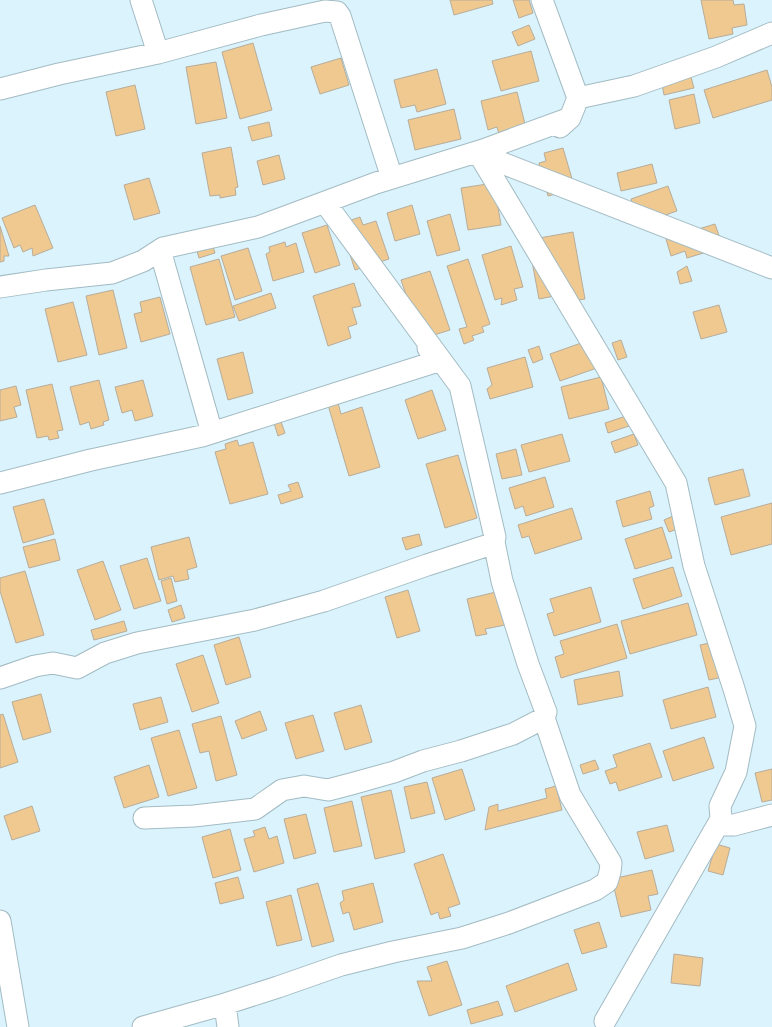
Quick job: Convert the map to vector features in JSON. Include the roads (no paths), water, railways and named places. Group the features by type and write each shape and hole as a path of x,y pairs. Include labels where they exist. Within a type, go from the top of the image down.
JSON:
{"street":[{"path":"142,0 158,53"},
{"path":"326,204 479,154 501,152 532,137 551,136 570,118 578,98 542,0"},
{"path":"0,89 59,74 158,53 261,24 325,11 338,6 392,178"},
{"path":"578,98 634,86 716,57 772,33"},
{"path":"0,287 46,280 112,273 143,261 163,248 258,227 392,178 483,150 570,118"},
{"path":"479,154 772,268"},
{"path":"479,154 676,483 694,566 745,726 736,772 720,806 721,819 605,1021"},
{"path":"0,483 91,460 202,436 438,361 326,204"},
{"path":"143,1027 225,1004 340,965 469,936 509,923 595,890 607,882 610,872 611,863 570,794 544,718 546,712 528,664 502,581 494,542 495,537 460,386 326,204"},
{"path":"160,250 212,433"},
{"path":"0,678 35,666 53,663 77,668 105,653 137,643 255,620 324,600 492,544 494,542"},
{"path":"144,818 194,816 255,809 282,790 304,786 328,790 351,784 394,772 513,734 544,718"},
{"path":"721,819 726,825 734,825 772,815"},
{"path":"0,920 18,1027"},
{"path":"225,1004 228,1027"}]}
